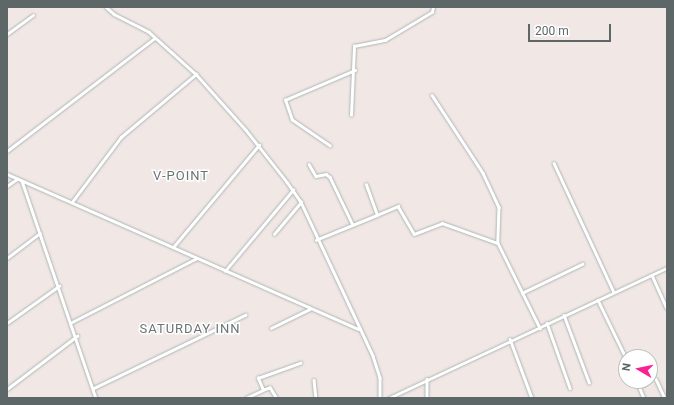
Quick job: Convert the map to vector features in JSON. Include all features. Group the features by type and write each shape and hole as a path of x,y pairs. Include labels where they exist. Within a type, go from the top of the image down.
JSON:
{"street":[{"path":"106,7 114,14 156,38 196,74 259,145 293,190 300,202 316,240 358,329 373,356 380,378 380,398"},
{"path":"352,116 355,70 354,46 385,40 432,12 433,7"},
{"path":"7,34 33,15"},
{"path":"7,152 156,38"},
{"path":"330,146 292,120 285,100 355,70"},
{"path":"72,202 121,137 196,74"},
{"path":"432,95 483,173 499,207 498,243 540,328"},
{"path":"174,246 259,145"},
{"path":"554,163 614,292"},
{"path":"309,164 316,176 326,174 330,177 353,225"},
{"path":"7,174 174,246 225,271 358,329"},
{"path":"7,186 17,179"},
{"path":"22,181 77,336 96,398"},
{"path":"366,185 377,215"},
{"path":"225,271 293,190"},
{"path":"274,234 300,202"},
{"path":"316,240 398,206 414,234 442,222 498,243"},
{"path":"7,258 40,233"},
{"path":"72,322 197,258"},
{"path":"522,293 582,264"},
{"path":"389,398 510,339 540,328 547,323 667,268"},
{"path":"652,275 667,308"},
{"path":"7,323 59,286"},
{"path":"598,300 622,349"},
{"path":"272,328 310,309"},
{"path":"94,388 245,315"},
{"path":"564,315 589,382"},
{"path":"547,323 570,388"},
{"path":"7,389 77,336"},
{"path":"510,339 532,398"},
{"path":"263,390 258,380 259,377 300,363"},
{"path":"427,379 427,398"},
{"path":"314,380 316,398"},
{"path":"658,383 665,398"},
{"path":"246,398 270,388 276,398"}],"district":[{"name":"V-POINT","path":"181,176"},
{"name":"SATURDAY INN","path":"190,329"}]}
